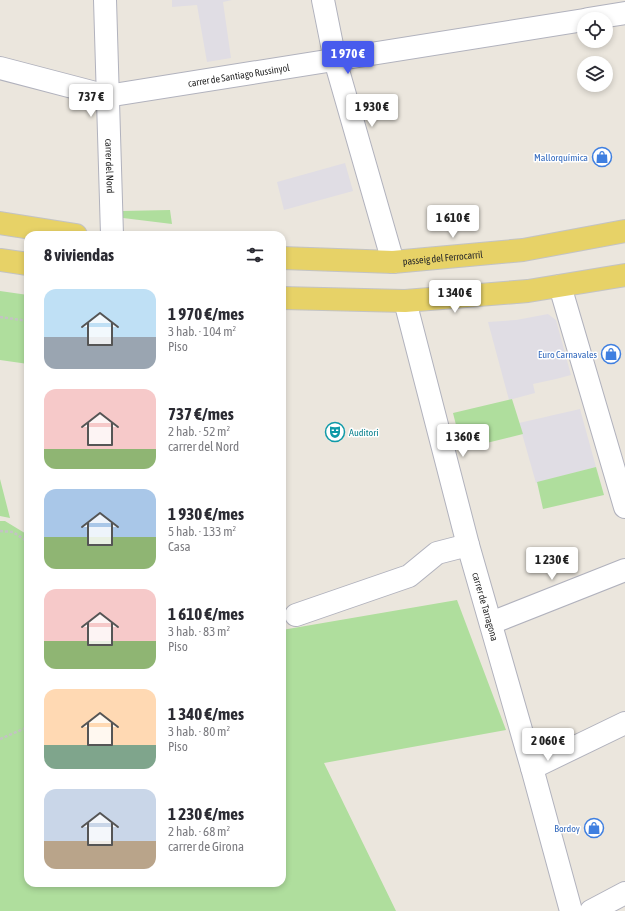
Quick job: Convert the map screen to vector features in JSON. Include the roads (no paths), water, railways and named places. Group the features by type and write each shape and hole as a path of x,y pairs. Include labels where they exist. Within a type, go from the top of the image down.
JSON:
{"main road":[{"path":"0,223 51,231"},
{"name":"passeig del Ferrocarril","path":"286,258 393,262 523,250 625,231"},
{"path":"0,260 24,263"},
{"path":"286,298 405,301 528,290 625,275"}],"street":[{"name":"carrer del Nord","path":"105,0 112,231"},
{"path":"323,0 336,60 393,262"},
{"path":"613,15 625,13"},
{"name":"carrer de Santiago Russinyol","path":"107,96 577,21"},
{"path":"0,68 107,96"},
{"path":"560,286 625,507"},
{"name":"carrer de Tarragona","path":"405,301 468,545 571,911"},
{"path":"296,615 409,576 437,553 468,545"},
{"path":"491,623 625,570"},
{"path":"532,768 625,723"},
{"path":"591,911 625,893"}],"place":[{"name":"Mallorquímica","path":"602,157"},
{"name":"Euro Carnavales","path":"611,354"},
{"name":"Auditori","path":"335,432"},
{"name":"Bordoy","path":"594,828"}]}
